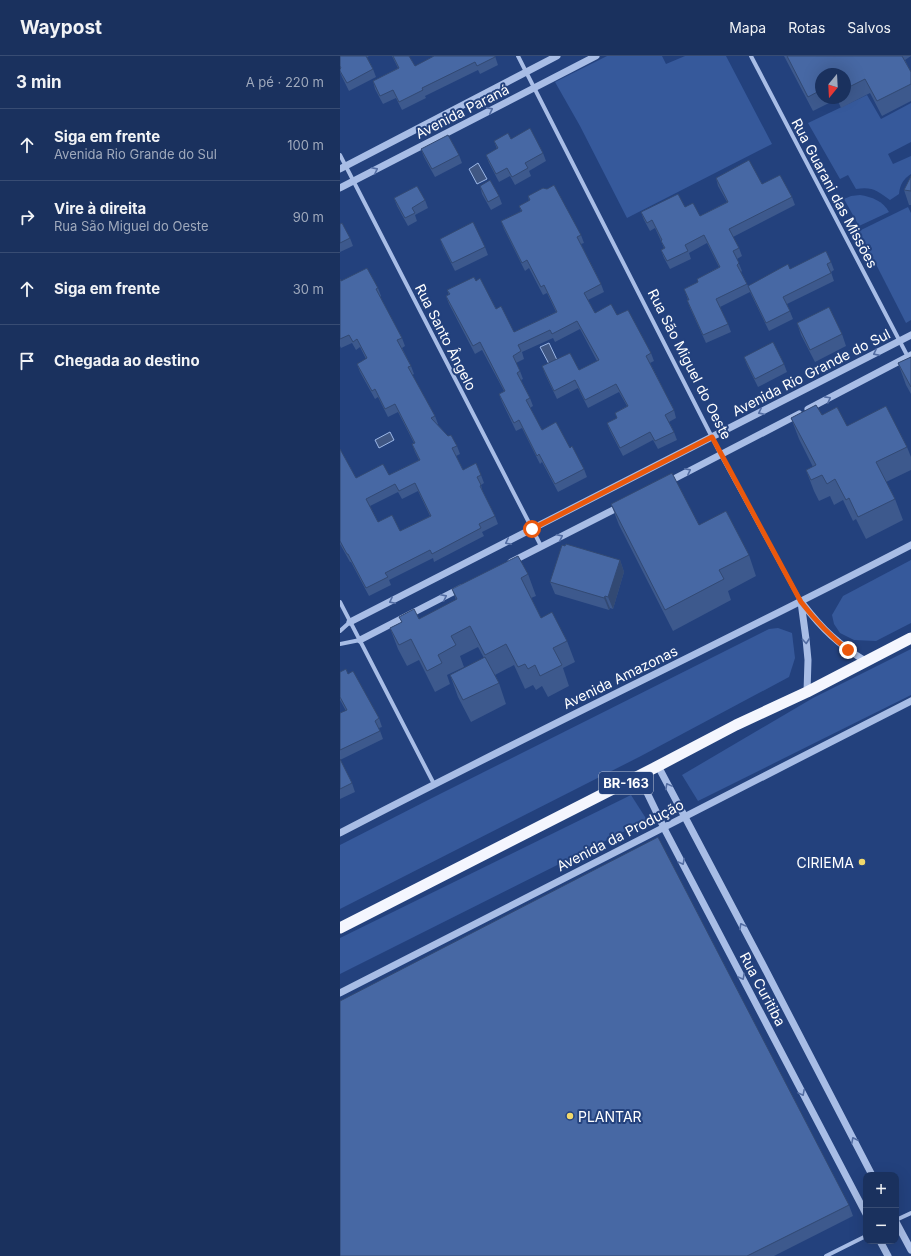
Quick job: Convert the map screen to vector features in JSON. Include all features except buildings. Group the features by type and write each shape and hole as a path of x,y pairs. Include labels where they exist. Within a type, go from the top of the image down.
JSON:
{"highway":[{"name":"BR-163","path":"340,928 736,725 807,692 911,638"}],"street":[{"name":"Rua São Miguel do Oeste","path":"518,56 721,455 801,602 807,653 807,692"},
{"name":"Avenida Paraná","path":"343,167 557,56"},
{"name":"Avenida Paraná","path":"340,188 596,56"},
{"name":"Rua Guarani das Missões","path":"751,56 909,356"},
{"name":"Rua Santo Ângelo","path":"340,155 343,167 353,181 541,546"},
{"name":"Avenida Rio Grande do Sul","path":"340,631 350,622 911,335"},
{"path":"659,486 909,356"},
{"path":"506,564 631,501"},
{"name":"Avenida Amazonas","path":"340,833 434,784 801,602 911,544"},
{"path":"340,644 360,640 464,586"},
{"path":"340,602 434,784"},
{"path":"801,602 834,639 867,662"},
{"name":"Avenida da Produção","path":"340,993 911,701"},
{"name":"Rua Curitiba","path":"658,766 870,1172"},
{"name":"Rua Curitiba","path":"639,776 664,828 863,1208"},
{"path":"899,1219 911,1213"},
{"path":"899,1227 911,1250"},
{"path":"826,1256 863,1238"},
{"path":"882,1244 888,1256"}],"shaded area":[{"path":"607,56 662,56 666,64 685,56 726,56 772,144 627,218 580,126 555,82"},
{"path":"867,95 881,119 911,103 911,142 888,154 893,164 911,156 911,174 902,182 899,194 890,200 871,189 856,189 848,175 840,179 808,123 851,104 851,103"},
{"path":"478,163 487,179 477,184 469,169"},
{"path":"860,195 877,200 887,208 889,212 859,226 844,199 851,196"},
{"path":"908,207 911,213 911,320 906,323 859,231"},
{"path":"549,343 557,360 549,364 540,347"},
{"path":"390,432 394,440 379,448 375,440"},
{"path":"911,560 911,623 876,641 854,640 840,633 834,624 832,615 843,596"},
{"path":"778,628 792,633 795,658 789,677 641,756 340,909 340,845 769,629"},
{"path":"911,649 911,695 698,801 682,775 813,698"},
{"path":"631,795 647,820 340,974 340,938"}],"place":[{"name":"CIRIEMA","path":"862,862"},
{"name":"PLANTAR","path":"570,1116"}],"route":[{"path":"532,529 712,437 801,602 834,639 848,650"}]}
